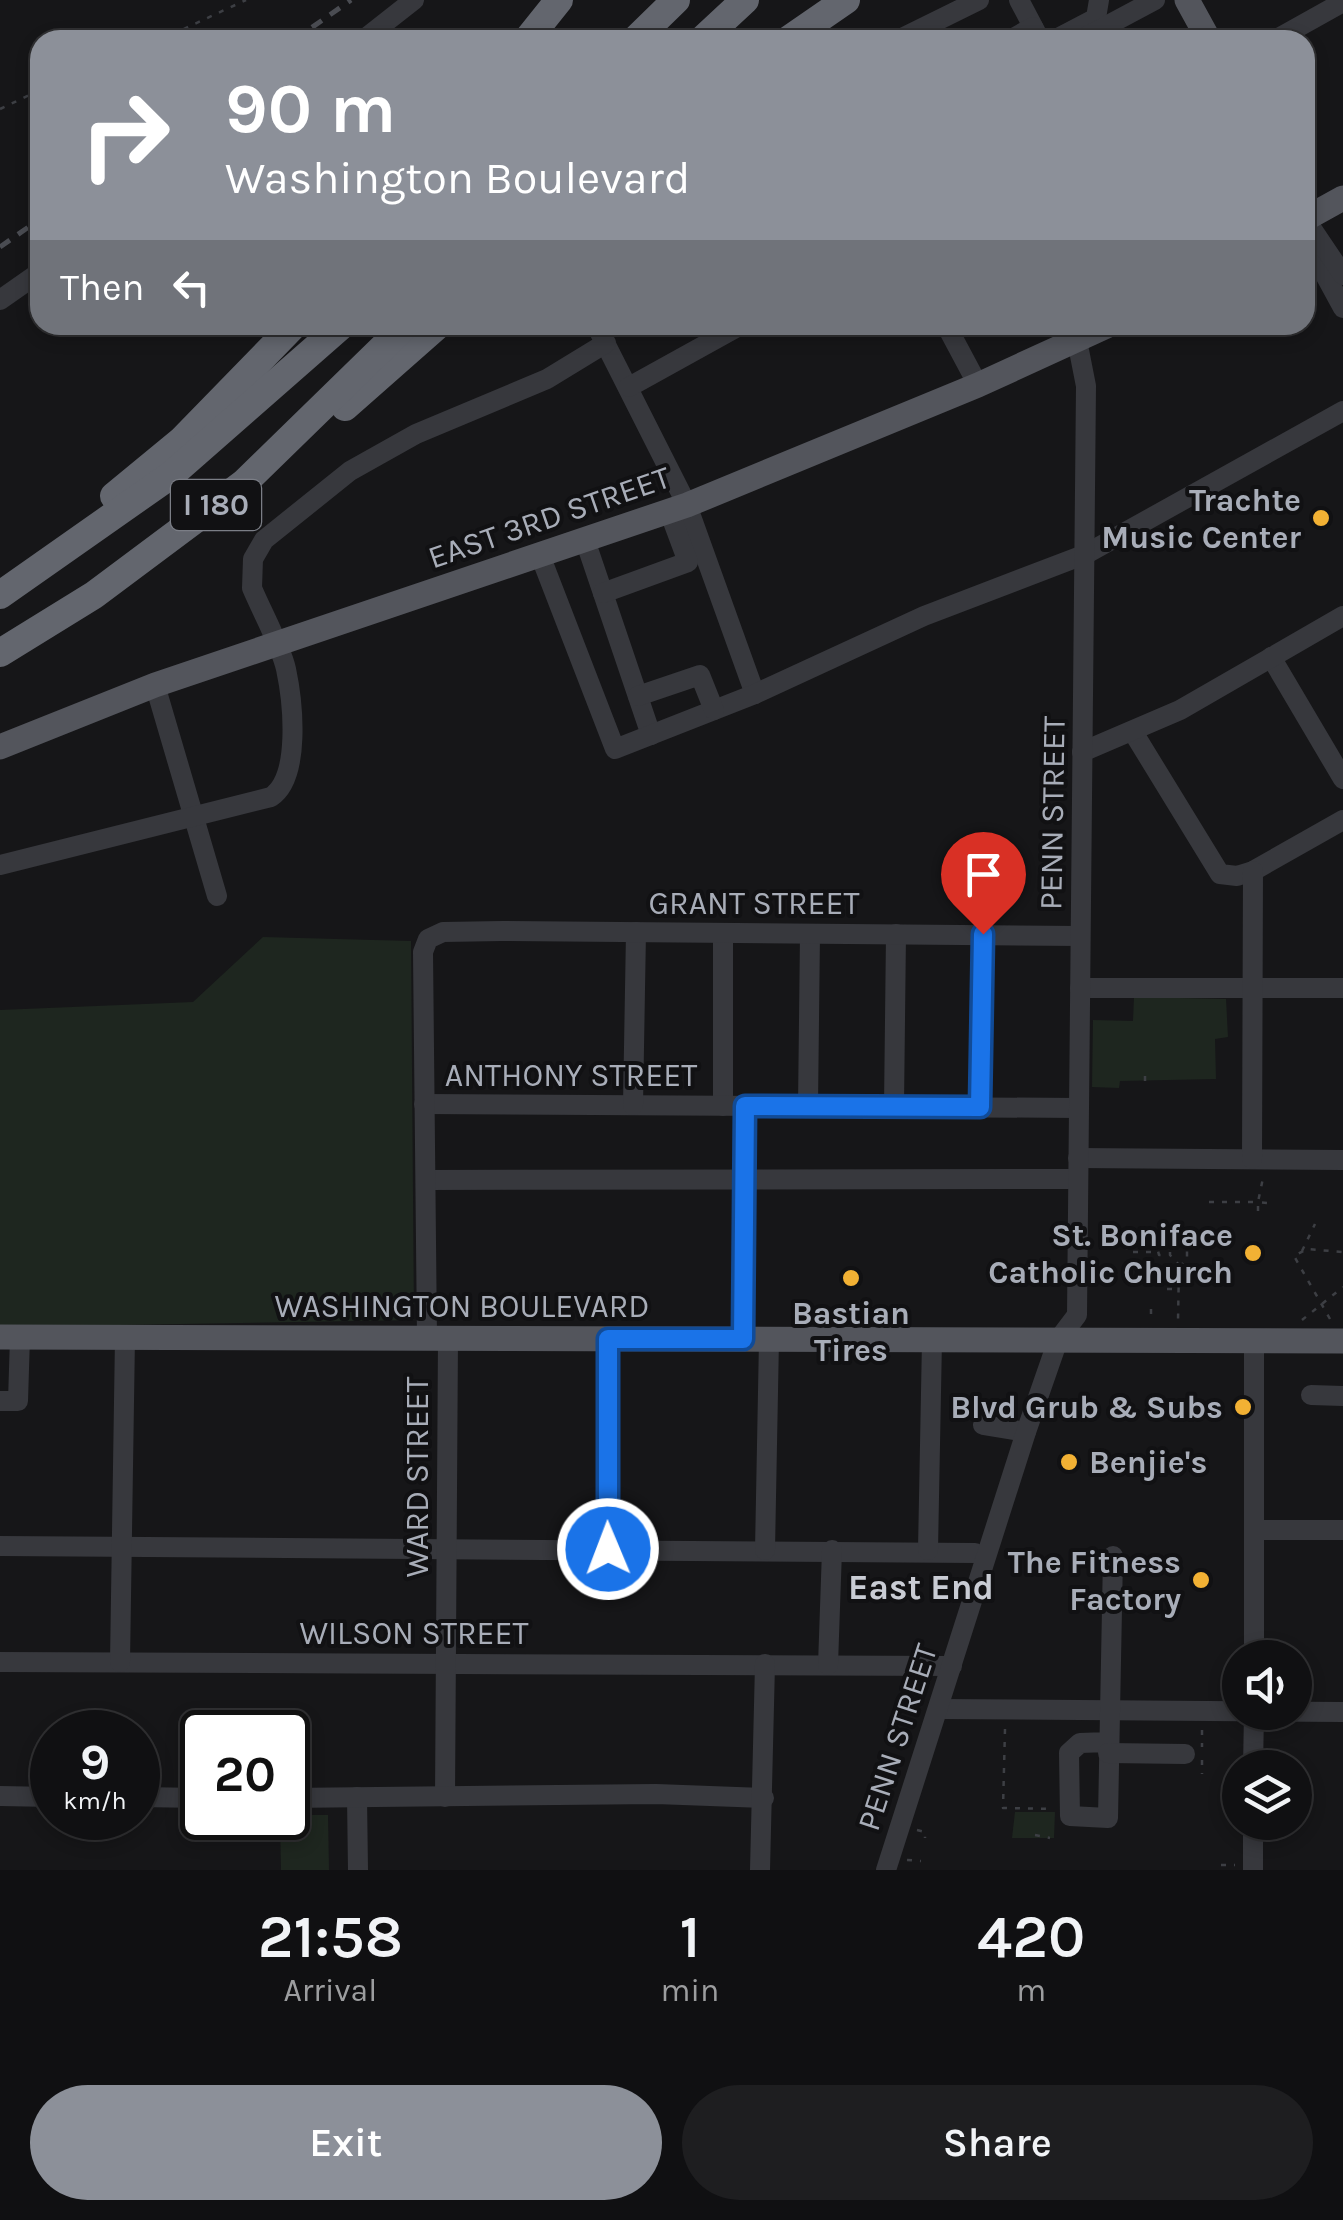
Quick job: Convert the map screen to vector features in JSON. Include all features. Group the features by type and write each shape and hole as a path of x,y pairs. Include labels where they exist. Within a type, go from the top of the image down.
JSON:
{"highway":[{"path":"534,30 559,0"},
{"path":"645,30 676,0"},
{"path":"712,30 744,0"},
{"path":"802,30 846,0"},
{"path":"0,578 102,506 182,440 284,335"},
{"name":"I 180","path":"0,595 171,476 331,335"},
{"name":"I 180","path":"0,653 94,594 244,483 396,335"},
{"path":"244,483 314,434 427,335"}],"main road":[{"path":"1186,0 1199,30"},
{"path":"1315,213 1343,198"},
{"name":"EAST 3RD STREET","path":"0,746 155,685 678,508 978,386 1073,335"},
{"name":"WASHINGTON BOULEVARD","path":"10,1350 124,1337 1254,1341 1338,1332"}],"street":[{"path":"376,30 414,0"},
{"path":"924,30 978,0"},
{"path":"1018,0 1034,30"},
{"path":"1073,30 1096,18 1100,0"},
{"path":"1097,30 1146,2"},
{"path":"1293,30 1343,2"},
{"path":"1315,231 1343,275"},
{"path":"1315,257 1343,308"},
{"path":"0,300 30,279"},
{"path":"0,865 272,797 287,783 292,763 286,666 252,588 253,560 260,545 374,456 546,379 600,335"},
{"path":"602,335 629,387 755,694"},
{"path":"629,387 723,335"},
{"path":"951,335 978,386"},
{"name":"PENN STREET","path":"893,1864 1026,1432 1058,1340 1077,1314 1086,554 1086,386 1077,335"},
{"path":"540,555 615,749 755,694 924,616 1086,554 1343,410"},
{"path":"603,593 688,562 678,508"},
{"path":"585,540 651,735"},
{"path":"1082,752 1133,732 1343,616"},
{"path":"1272,657 1343,778"},
{"path":"638,696 700,675 714,710"},
{"path":"155,685 217,896"},
{"path":"1133,732 1214,869 1228,877 1253,871 1343,820"},
{"path":"1253,871 1258,1165"},
{"name":"GRANT STREET","path":"428,939 443,932 502,931 1080,936"},
{"path":"632,1105 636,932"},
{"path":"723,933 734,1106 756,1339 766,1550"},
{"path":"808,1106 810,934"},
{"path":"894,1106 896,934"},
{"path":"980,1107 983,934"},
{"name":"WARD STREET","path":"428,939 424,952 424,1104 445,1548 445,1797"},
{"path":"1080,988 1343,988"},
{"name":"ANTHONY STREET","path":"424,1104 1078,1108"},
{"path":"426,1180 744,1182 1343,1160"},
{"path":"120,1662 124,1337"},
{"path":"608,1339 608,1549"},
{"path":"928,1550 932,1340"},
{"path":"1254,1341 1254,1640"},
{"path":"0,1400 18,1400 10,1350"},
{"path":"1310,1395 1343,1396"},
{"path":"982,1425 1026,1432"},
{"path":"1254,1530 1343,1530"},
{"path":"0,1546 975,1553"},
{"path":"828,1664 832,1550"},
{"path":"1114,1712 1112,1556 1118,1557 1114,1712 1108,1747 1185,1754"},
{"name":"WILSON STREET","path":"0,1662 952,1666"},
{"path":"760,1870 765,1664"},
{"path":"938,1709 1222,1713"},
{"path":"1312,1712 1343,1712"},
{"path":"310,1798 656,1794 764,1798"},
{"path":"0,1796 30,1797"},
{"path":"357,1797 358,1870"},
{"path":"1245,1867 1250,1840"}],"path":[{"path":"182,30 246,0"},
{"path":"0,109 30,95"},
{"path":"1258,1165 1258,1211"},
{"path":"1209,1202 1268,1203"},
{"path":"1315,1224 1301,1252 1293,1257 1338,1332"},
{"path":"1208,1230 1220,1238"},
{"path":"1154,1239 1158,1252"},
{"path":"1164,1261 1170,1239"},
{"path":"1178,1323 1179,1268 1187,1258 1187,1240"},
{"path":"1127,1246 1127,1252 1168,1255 1179,1268"},
{"path":"1301,1252 1343,1252"},
{"path":"1179,1279 1193,1281"},
{"path":"1299,1322 1343,1286"},
{"path":"1167,1288 1179,1289"},
{"path":"1151,1309 1152,1322"},
{"path":"1002,1814 1005,1729"},
{"path":"1004,1808 1054,1809"},
{"path":"910,1828 925,1832 925,1838"},
{"path":"1035,1835 1050,1838"},
{"path":"893,1864 921,1861"},
{"path":"1222,1865 1245,1867"}],"shaded area":[{"path":"263,937 411,941 414,1320 0,1327 0,1010 193,1002"},
{"path":"1134,997 1226,999 1228,1037 1215,1039 1216,1079 1120,1081 1119,1088 1092,1087 1093,1020 1133,1021"},
{"path":"1015,1812 1055,1812 1054,1838 1012,1838"},
{"path":"310,1815 328,1815 329,1870 281,1870 280,1840 310,1840"}],"railway":[{"path":"308,30 351,0"},
{"path":"0,247 30,226"}],"place":[{"name":"Trachte Music Center","path":"1321,518"},
{"name":"St. Boniface Catholic Church","path":"1253,1253"},
{"name":"Bastian Tires","path":"851,1278"},
{"name":"Blvd Grub & Subs","path":"1243,1407"},
{"name":"Benjie's","path":"1069,1462"},
{"name":"The Fitness Factory","path":"1201,1580"}],"district":[{"name":"East End","path":"921,1587"}],"route":[{"path":"608,1549 608,1339 743,1339 745,1106 980,1107 983,934"}]}
